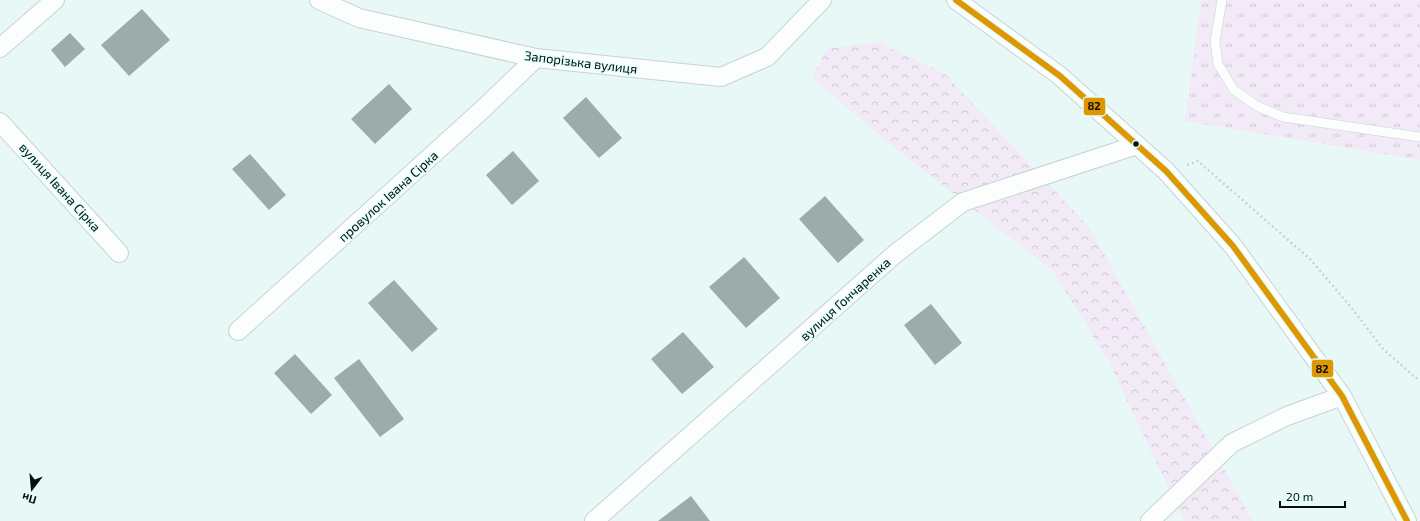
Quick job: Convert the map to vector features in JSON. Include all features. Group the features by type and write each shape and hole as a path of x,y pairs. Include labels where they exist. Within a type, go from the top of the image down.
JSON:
{"street":[{"path":"0,48 55,0"},
{"name":"Запорізька вулиця","path":"319,0 364,19 536,58 721,77 767,57 822,0"},
{"path":"956,0 1060,76 1166,171 1233,246 1342,396 1407,521"},
{"name":"провулок Івана Сірка","path":"238,331 483,109 536,58"},
{"name":"вулиця Івана Сірка","path":"0,122 119,252"},
{"name":"вулиця Гончаренка","path":"594,521 896,254 963,202 1137,145"},
{"path":"1159,518 1232,443 1287,416 1342,396"}],"lane":[{"path":"1222,0 1215,42 1218,64 1234,90 1257,106 1284,117 1420,137"}],"path":[{"path":"1166,171 1198,161 1310,260 1354,311 1383,350 1420,380"}],"green space":[{"path":"1201,0 1420,0 1420,160 1185,121"},
{"path":"878,42 945,74 1089,227 1253,521 1184,521 1109,362 1053,271 890,144 812,78 827,49"}],"building":[{"path":"142,9 170,40 129,76 101,45"},
{"path":"70,33 85,49 65,67 51,50"},
{"path":"389,84 412,109 375,144 351,119"},
{"path":"586,97 622,138 599,158 563,118"},
{"path":"513,151 539,181 512,205 486,175"},
{"path":"250,154 286,195 269,210 232,169"},
{"path":"825,196 864,240 838,263 799,219"},
{"path":"744,257 780,298 746,328 709,287"},
{"path":"394,280 438,329 412,352 368,303"},
{"path":"931,304 962,343 935,365 904,325"},
{"path":"683,332 714,367 682,394 651,359"},
{"path":"295,354 332,395 311,414 274,373"},
{"path":"359,359 404,419 380,437 334,378"},
{"path":"691,496 710,521 658,521"}],"transit line":[{"name":"82","path":"956,0 1060,76 1166,171 1233,246 1342,396 1407,521"}]}
